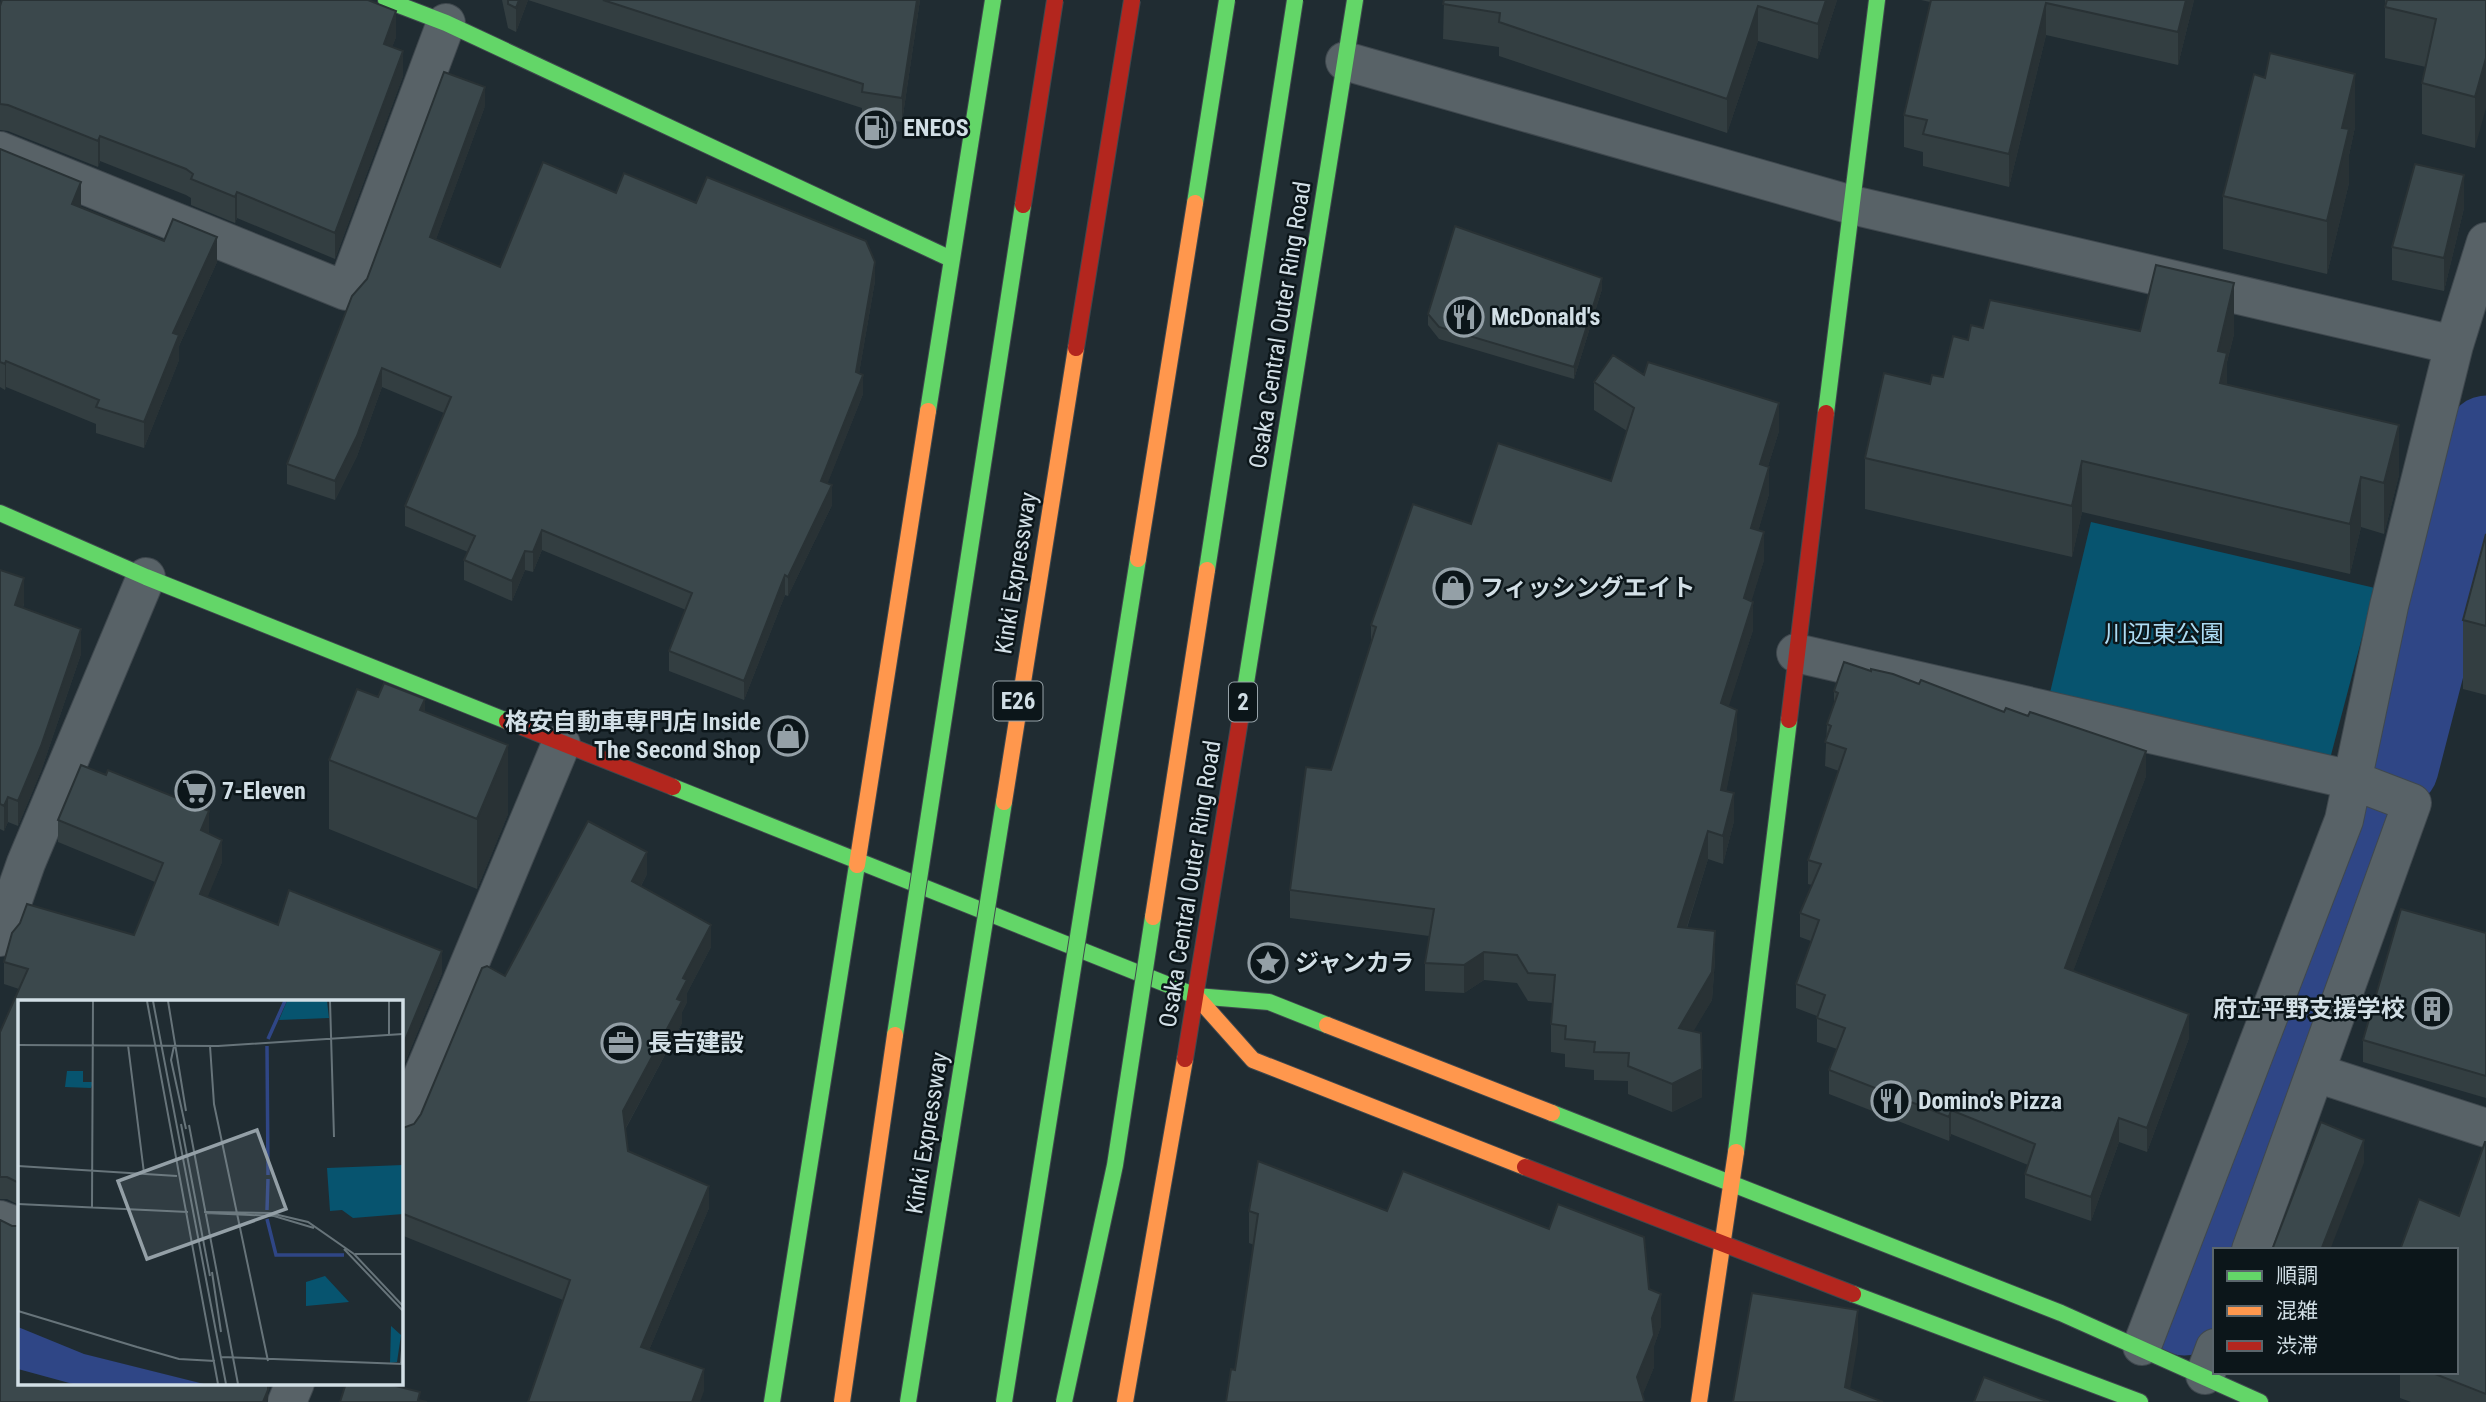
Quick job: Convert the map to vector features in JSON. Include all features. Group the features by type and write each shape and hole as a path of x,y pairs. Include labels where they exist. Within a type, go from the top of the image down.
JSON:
{"main road":[{"path":"386,0 448,17 858,218 951,259"},
{"path":"772,1402 993,0"},
{"path":"842,1402 928,807 1055,0"},
{"name":"Kinki Expressway","path":"908,1402 1132,0"},
{"path":"1004,1402 1227,0"},
{"path":"1064,1402 1115,1165 1295,0"},
{"name":"Osaka Central Outer Ring Road","path":"1125,1402 1196,996 1355,0"},
{"path":"1699,1402 1732,1184 1877,0"},
{"path":"0,513 146,577 1196,996 1269,1002 2141,1346 2210,1362"},
{"path":"1196,996 1253,1060 2103,1394 2140,1402"},
{"path":"2225,1374 2260,1402"}],"street":[{"path":"0,151 346,291 448,17"},
{"path":"1345,61 1852,205 2454,345"},
{"path":"2141,1346 2344,820 2389,606 2454,345 2486,242"},
{"path":"0,937 13,858 146,577"},
{"path":"1796,653 2352,780 2412,803 2252,1248"},
{"path":"402,1126 561,744"},
{"path":"2316,1073 2486,1128"},
{"path":"0,1220 18,1227"},
{"path":"287,1402 295,1384"}],"green space":[{"name":"川辺東公園","path":"2091,522 2375,588 2331,755 2317,763 2048,701"}],"building":[{"path":"2,0 368,0 396,11 384,44 403,51 335,233 237,192 235,197 191,179 193,174 186,169 100,136 98,141 0,104"},
{"path":"508,0 519,0 516,8 508,4"},
{"path":"603,0 917,0 902,98 862,92 863,84"},
{"path":"1444,0 1826,0 1818,24 1758,6 1727,99 1499,22 1500,13 1443,4"},
{"path":"1931,0 2186,0 2178,32 2046,3 2009,154 1923,134 1927,120 1904,115"},
{"path":"2387,0 2486,0 2486,58 2475,97 2422,83 2436,19 2385,7"},
{"path":"2270,53 2355,74 2342,128 2349,129 2327,221 2223,196 2254,74 2265,78"},
{"path":"444,72 485,87 430,237 500,267 543,162 616,193 624,173 696,203 707,177 866,241 875,262 856,372 863,375 821,481 832,485 788,577 785,575 744,681 669,651 692,593 542,530 533,552 525,551 512,581 464,560 475,536 405,506 451,397 382,368 357,436 335,481 287,464 352,296 367,279"},
{"path":"0,149 81,182 72,204 164,241 173,219 217,237 173,333 179,335 144,422 96,407 99,400 6,361 5,364 0,362"},
{"path":"2415,164 2464,175 2444,258 2392,247"},
{"path":"1455,226 1602,278 1574,367 1439,327 1428,314"},
{"path":"2156,265 2234,283 2218,351 2227,353 2220,383 2399,425 2384,483 2361,477 2350,524 2082,461 2072,506 1865,458 1884,373 1930,384 1932,375 1943,377 1953,336 1968,340 1971,325 1983,328 1990,300 2140,331"},
{"path":"1613,355 1644,375 1648,362 1779,403 1760,464 1769,467 1751,528 1764,532 1744,598 1753,602 1721,703 1737,710 1721,790 1734,793 1723,836 1708,831 1678,927 1715,931 1712,972 1679,1028 1701,1033 1702,1069 1672,1084 1628,1066 1629,1053 1594,1052 1595,1042 1565,1039 1566,1026 1551,1024 1555,975 1528,973 1517,955 1484,952 1464,965 1425,963 1434,909 1290,890 1306,767 1331,770 1376,627 1371,625 1413,504 1471,524 1498,443 1611,481 1634,408 1594,382"},
{"path":"2486,534 2486,626 2463,620"},
{"path":"0,570 24,578 15,605 81,629 41,746 18,801 8,797 4,806 0,804"},
{"path":"1844,662 1871,671 1893,674 1919,684 1921,680 2004,712 2006,708 2028,716 2030,712 2146,751 2065,968 2189,1014 2147,1128 2119,1118 2091,1197 2025,1174 2035,1144 1951,1110 1949,1117 1829,1070 1845,1028 1817,1018 1825,995 1796,984 1819,920 1800,913 1821,864 1808,860 1846,749 1825,742 1831,726 1827,724 1838,693 1834,691"},
{"path":"384,683 425,699 420,710 508,745 477,819 329,760 357,689 378,697"},
{"path":"81,765 106,775 108,770 209,811 201,830 222,840 200,894 278,925 289,890 442,951 402,1048 402,1000 18,1000 18,1182 0,1177 0,1032 28,969 4,962 12,933 20,923 27,904 134,935 163,863 58,820"},
{"path":"588,821 647,852 632,881 711,925 683,978 687,980 677,999 682,1001 623,1111 628,1151 709,1186 641,1347 704,1369 692,1402 528,1402 570,1280 402,1213 402,1128 414,1124 421,1114 482,968 487,966 505,976"},
{"name":"府立平野支援学校","path":"2401,909 2486,933 2486,1076 2363,1040"},
{"path":"2321,1122 2364,1140 2322,1248 2273,1248"},
{"path":"2486,1142 2486,1394 2435,1374 2458,1374 2458,1248 2401,1248 2419,1199 2459,1216"},
{"path":"1258,1161 1387,1211 1403,1171 1549,1229 1558,1204 1644,1237 1649,1289 1661,1294 1652,1318 1654,1335 1637,1377 1643,1402 1226,1402 1231,1369 1235,1370 1258,1214 1249,1211"},
{"path":"0,1220 18,1226 18,1384 268,1384 263,1402 0,1402"},
{"path":"1752,1293 1858,1310 1845,1387 1883,1402 1733,1402"},
{"path":"1984,1377 2049,1402 1974,1402"},
{"path":"346,1384 388,1384 420,1392 418,1400 427,1402 340,1402"}],"waterway":[{"path":"2400,768 2486,434"},
{"path":"2184,1317 2378,828"}],"traffic: fast":[{"path":"386,0 446,23 951,259"},
{"path":"928,411 993,0"},
{"path":"1195,203 1227,0"},
{"path":"1207,570 1295,0"},
{"path":"1242,708 1355,0"},
{"path":"1826,413 1877,0"},
{"path":"895,1035 1023,205"},
{"path":"0,513 146,577 507,721"},
{"path":"1004,1402 1138,559"},
{"path":"1736,1152 1789,720"},
{"path":"673,787 1196,996 1269,1002 1327,1025"},
{"path":"908,1402 1004,802"},
{"path":"772,1402 857,865"},
{"path":"1064,1402 1115,1165 1153,917"},
{"path":"1552,1113 2061,1313 2260,1402"},
{"path":"1853,1294 2140,1402"}],"traffic: slow":[{"path":"1138,559 1195,203"},
{"path":"1004,802 1076,348"},
{"path":"857,865 928,411"},
{"path":"1153,917 1207,570"},
{"path":"1196,996 1253,1060 1525,1167"},
{"path":"1327,1025 1552,1113"},
{"path":"842,1402 895,1035"},
{"path":"1125,1402 1185,1059"},
{"path":"1699,1402 1736,1152"}],"traffic: jam":[{"path":"1023,205 1055,0"},
{"path":"1076,348 1132,0"},
{"path":"1789,720 1826,413"},
{"path":"1185,1059 1242,708"},
{"path":"507,721 673,787"},
{"path":"1525,1167 1853,1294"}],"place":[{"name":"ENEOS","path":"876,128"},
{"name":"McDonald's","path":"1464,317"},
{"name":"フィッシングエイト","path":"1453,588"},
{"name":"格安自動車専門店 Inside The Second Shop","path":"788,736"},
{"name":"7-Eleven","path":"195,791"},
{"name":"ジャンカラ","path":"1268,963"},
{"name":"府立平野支援学校","path":"2432,1009"},
{"name":"長吉建設","path":"621,1043"},
{"name":"Domino's Pizza","path":"1891,1101"}]}
